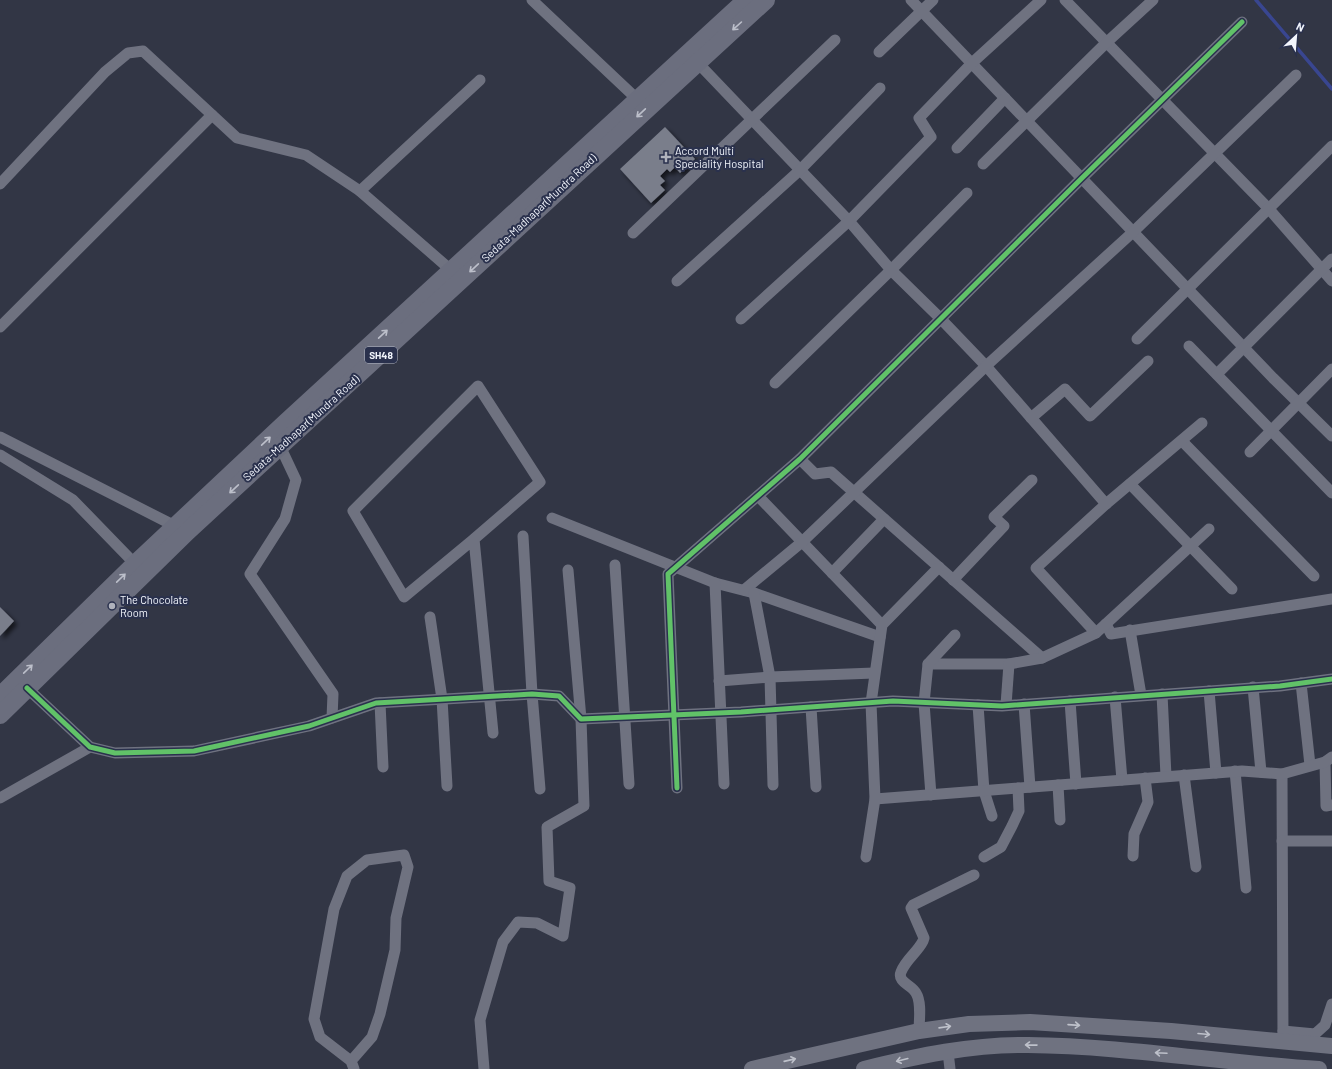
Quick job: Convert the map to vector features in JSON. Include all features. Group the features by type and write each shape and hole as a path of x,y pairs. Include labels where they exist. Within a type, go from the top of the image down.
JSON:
{"main road":[{"name":"Sedata-Madhapar(Mundra Road)","path":"1,708 27,688 140,568 176,526 746,0"},
{"name":"Sedata-Madhapar(Mundra Road)","path":"1,708 140,568 280,446 766,0"},
{"path":"752,1069 919,1031 969,1024 1030,1022 1283,1036 1311,1044 1332,1046"},
{"path":"864,1069 920,1056 1028,1045 1168,1053 1297,1068 1319,1069"}],"street":[{"path":"532,0 637,99"},
{"path":"911,0 1244,348 1332,436"},
{"path":"879,52 933,0"},
{"path":"741,319 849,221 931,137 919,118 972,63 1041,0"},
{"path":"1065,0 1161,100 1269,208 1332,281"},
{"path":"983,164 1028,122 1106,43 1153,0"},
{"path":"677,788 668,574 800,459 940,318 1242,22"},
{"path":"633,233 835,40"},
{"path":"0,184 105,72 128,53 143,51 237,138 306,155 360,191 452,271"},
{"path":"698,62 849,221 891,270 986,366 1106,504"},
{"path":"749,592 986,366 1216,154 1296,75"},
{"path":"360,191 480,80"},
{"path":"677,281 800,170 880,88"},
{"path":"957,148 1005,98"},
{"path":"0,327 212,115"},
{"path":"1136,339 1332,146"},
{"path":"775,383 891,270 967,192"},
{"path":"1216,374 1244,348 1332,258"},
{"path":"1189,346 1332,493"},
{"path":"1031,418 1065,389 1090,416 1148,360"},
{"path":"1250,452 1332,369"},
{"path":"478,386 540,482 474,539 404,597 353,511 478,386"},
{"path":"1096,633 1036,568 1106,504 1202,423"},
{"path":"0,437 176,526"},
{"path":"1182,441 1314,576"},
{"path":"280,446 296,480 285,519 250,574 333,694 332,718"},
{"path":"0,454 73,500 140,568"},
{"path":"800,459 815,474 832,472 1042,658"},
{"path":"953,580 1004,526 994,517 1032,480"},
{"path":"1130,484 1189,547 1232,589"},
{"path":"758,496 882,625"},
{"path":"552,518 715,583 749,592 880,637"},
{"path":"832,573 884,519"},
{"path":"928,664 1009,664 1042,658 1096,633 1209,529"},
{"path":"523,536 532,694 540,789"},
{"path":"474,539 493,733"},
{"path":"615,566 626,718 629,784"},
{"path":"866,856 875,799 871,703 874,673 882,625 939,567"},
{"path":"484,1069 480,1020 503,942 518,922 538,923 563,936 570,888 549,881 547,827 584,806 580,720 568,570"},
{"path":"715,583 724,784"},
{"path":"749,592 770,677 773,785"},
{"path":"1106,624 1111,634 1332,598"},
{"path":"430,617 442,699 447,786"},
{"path":"1130,630 1141,695"},
{"path":"931,795 924,702 928,664 955,635"},
{"path":"1006,705 1009,664"},
{"path":"719,681 770,677 874,673"},
{"path":"580,720 770,710 893,701 1006,705 1253,687 1332,679"},
{"path":"1301,683 1310,765"},
{"path":"1253,687 1261,772"},
{"path":"27,688 90,747 115,753 194,751 309,726 380,703 532,694 559,696 580,720"},
{"path":"1209,690 1216,773"},
{"path":"1162,694 1166,776"},
{"path":"1115,697 1122,780"},
{"path":"1070,701 1076,784"},
{"path":"380,703 383,767"},
{"path":"978,704 984,791 992,816"},
{"path":"1024,704 1030,787"},
{"path":"811,707 816,787"},
{"path":"0,798 90,747"},
{"path":"875,799 1235,771 1282,774 1329,759 1326,806 1332,806"},
{"path":"1235,771 1246,888"},
{"path":"1282,774 1283,1036 1315,1034 1325,1025 1332,1006"},
{"path":"1184,775 1196,867"},
{"path":"1133,856 1134,834 1148,802 1145,778"},
{"path":"1058,785 1060,820"},
{"path":"984,857 1001,847 1019,811 1018,788"},
{"path":"1282,841 1332,841"},
{"path":"404,855 408,867 396,918 395,950 380,1014 372,1037 353,1065 320,1037 314,1018 334,909 347,876 366,860 404,855"},
{"path":"919,1031 919,1008 916,993 901,979 900,974 907,959 924,938 912,908 913,905 974,875"},
{"path":"948,1052 950,1069"}],"building":[{"path":"665,127 695,159 680,173 675,167 670,172 667,169 660,176 665,181 660,185 665,190 651,203 620,169"},
{"path":"0,607 14,621 0,636"}],"waterway":[{"path":"1256,0 1332,89"}],"cycle path":[{"path":"677,788 668,574 800,459 1082,178 1242,22"},
{"path":"27,688 90,747 115,753 194,751 309,726 376,703 532,694 559,696 581,719 741,712 893,701 1002,706 1280,686 1332,679"}],"place":[{"name":"Accord Multi Speciality Hospital","path":"666,157"},
{"name":"The Chocolate Room","path":"112,606"}]}
